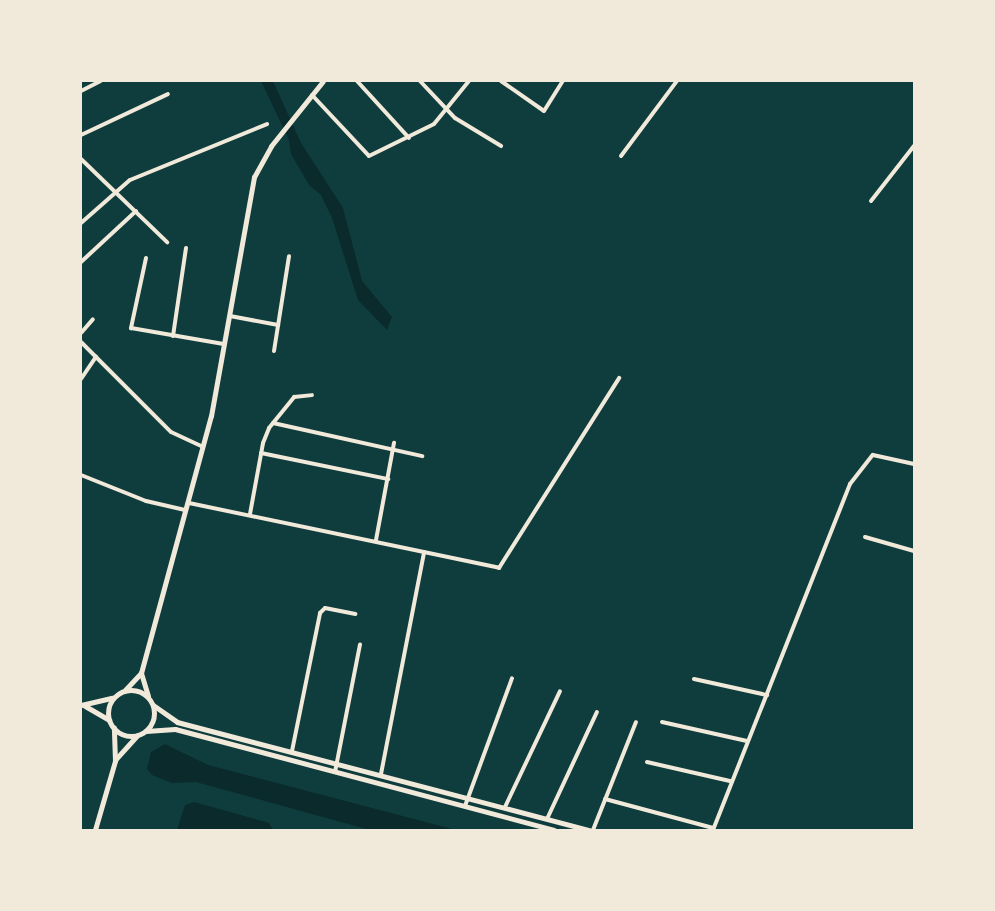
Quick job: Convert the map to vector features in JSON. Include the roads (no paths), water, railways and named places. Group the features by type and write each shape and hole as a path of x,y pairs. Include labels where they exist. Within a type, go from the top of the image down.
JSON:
{"main road":[{"path":"82,705 114,697 125,690 141,672 203,447 225,344 254,177 280,135 322,81"},
{"path":"141,672 154,719 146,731"},
{"path":"125,690 138,691 177,722 592,830"},
{"path":"114,697 108,708 109,720 114,728 124,735 175,729 555,830"},
{"path":"82,705 109,720"}],"street":[{"path":"81,91 101,81"},
{"path":"357,81 409,138"},
{"path":"420,81 447,110 501,146"},
{"path":"312,95 366,156 409,138 434,124 469,81"},
{"path":"501,81 544,111 563,81"},
{"path":"621,156 677,81"},
{"path":"81,135 168,94"},
{"path":"81,223 134,178 267,124"},
{"path":"871,201 914,146"},
{"path":"81,159 167,242"},
{"path":"81,262 136,211"},
{"path":"173,336 186,248"},
{"path":"274,351 289,256"},
{"path":"146,258 130,326 134,331 225,344"},
{"path":"230,316 278,325"},
{"path":"81,333 93,319"},
{"path":"81,342 171,432 203,447"},
{"path":"81,379 96,357"},
{"path":"189,503 376,540 499,568 619,378"},
{"path":"250,514 261,453 273,423 294,397 312,395"},
{"path":"273,423 422,456"},
{"path":"376,540 394,443"},
{"path":"261,453 388,479"},
{"path":"605,799 713,829 730,781 850,484 873,455 914,464"},
{"path":"81,475 146,501 187,510"},
{"path":"865,537 914,551"},
{"path":"381,774 424,552"},
{"path":"292,751 320,613 325,608 355,614"},
{"path":"335,771 360,644"},
{"path":"465,806 466,796 512,678"},
{"path":"694,680 767,694"},
{"path":"505,807 560,692"},
{"path":"548,819 597,712"},
{"path":"592,830 636,722"},
{"path":"662,722 747,741"},
{"path":"95,830 115,761 114,728"},
{"path":"115,761 137,735"},
{"path":"647,762 730,781"}],"water":[{"path":"261,81 273,81 301,143 343,208 362,281 392,317 387,330 358,300 332,218 321,195 309,185 291,154 289,140"},
{"path":"165,744 208,765 456,830 370,830 196,782 172,783 152,775 147,769 151,752"},
{"path":"194,802 269,823 273,830 177,830 185,805"}]}
